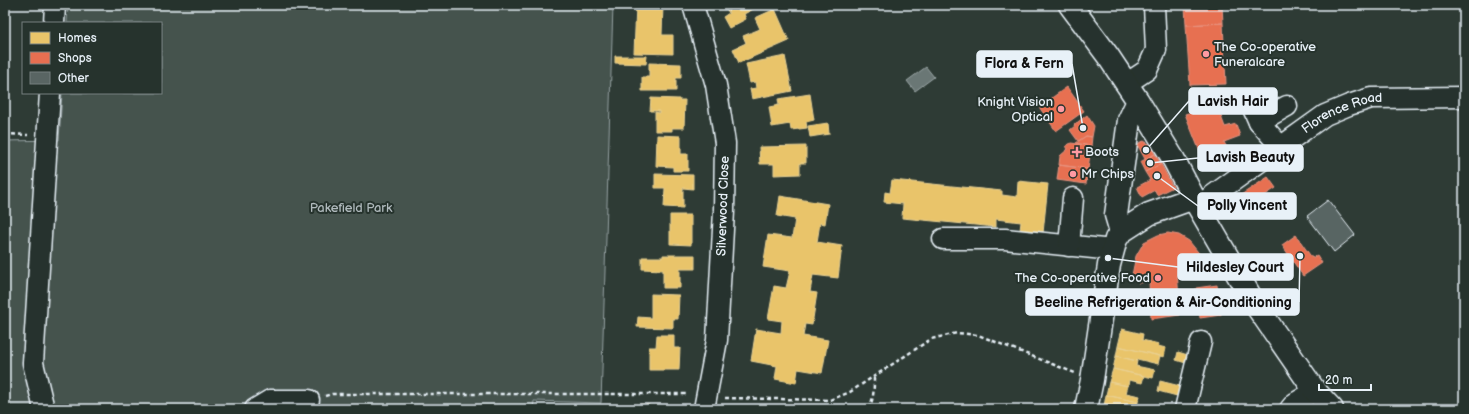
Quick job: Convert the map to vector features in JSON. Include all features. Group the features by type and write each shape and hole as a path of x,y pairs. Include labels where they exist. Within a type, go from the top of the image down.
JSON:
{"main road":[{"path":"1070,5 1108,56 1132,92 1174,160 1196,202 1253,301 1315,391 1332,409"},
{"path":"1086,409 1092,380 1109,265 1117,241 1116,215 1132,92"},
{"path":"1117,241 1149,214 1196,202"}],"street":[{"path":"54,22 55,5"},
{"name":"Silverwood Close","path":"693,5 716,85 725,143 724,211 717,340 704,409"},
{"path":"1132,92 1147,70 1156,50 1154,5"},
{"path":"44,409 33,363 50,94"},
{"name":"Florence Road","path":"1196,202 1281,147 1326,115 1349,105 1371,98 1464,97"},
{"path":"1281,147 1255,113 1287,106"},
{"path":"1069,246 1073,198"},
{"path":"943,239 1005,239 1069,246 1117,241"},
{"path":"1185,409 1201,342"},
{"path":"1290,409 1295,403 1315,391"},
{"path":"255,409 270,400 309,400"}],"path":[{"path":"5,134 47,135"},
{"path":"869,409 872,401 874,376"}],"green space":[{"name":"Pakefield Park","path":"68,5 613,5 601,403 534,401 533,409 5,409 5,141 59,140 62,94 162,94 162,22 67,22"}],"shaded area":[{"path":"926,67 934,77 915,91 907,81"}],"building: Homes":[{"path":"636,5 663,5 662,35 673,35 673,54 634,53"},
{"path":"724,5 761,5 744,14 746,19 729,28 723,17 729,13"},
{"path":"775,9 789,41 739,63 733,49 746,43 743,36 760,29 755,18"},
{"path":"615,56 647,56 646,64 615,63"},
{"path":"785,56 792,91 752,99 750,89 756,88 755,82 750,83 746,64"},
{"path":"649,63 681,64 681,78 676,78 676,91 642,91 642,77 649,77"},
{"path":"810,94 814,120 806,122 807,128 791,130 790,124 772,127 769,107 779,105 778,99"},
{"path":"651,98 685,100 684,128 672,128 672,131 655,131 655,112 659,113 659,111 650,111"},
{"path":"828,123 829,134 810,137 808,126"},
{"path":"657,135 681,136 681,154 688,154 688,171 673,171 673,167 656,166"},
{"path":"806,146 806,163 800,163 800,174 774,175 774,164 760,164 759,147"},
{"path":"655,174 693,175 693,189 683,188 683,208 664,207 665,188 655,188"},
{"path":"892,180 1002,191 1002,195 1017,197 1018,181 1048,184 1043,233 1020,230 1021,222 996,219 996,227 902,218 903,204 884,202 885,192 890,193"},
{"path":"780,196 828,204 825,224 820,223 817,242 842,246 838,278 813,275 810,292 817,293 812,325 805,324 803,336 828,340 822,373 798,369 796,383 775,379 777,366 751,361 756,329 781,333 782,321 768,319 774,286 786,288 790,271 763,267 768,235 792,238 795,219 777,216"},
{"path":"670,215 691,215 691,245 670,244"},
{"path":"663,255 695,255 695,269 680,269 680,288 663,288 663,270 642,269 642,257 663,257"},
{"path":"651,294 679,295 678,319 673,319 673,328 637,327 638,317 651,318"},
{"path":"1122,329 1143,334 1142,340 1159,344 1158,346 1166,348 1164,357 1118,346"},
{"path":"657,335 674,335 674,348 680,348 679,370 649,370 649,347 656,347"},
{"path":"1118,346 1160,356 1158,364 1116,356"},
{"path":"1178,352 1191,356 1189,364 1176,360"},
{"path":"1116,356 1137,361 1136,366 1155,370 1153,378 1113,369"},
{"path":"1113,369 1144,376 1142,383 1129,380 1128,386 1109,382"},
{"path":"1160,381 1180,386 1177,396 1158,391"},
{"path":"1109,382 1128,386 1126,393 1140,396 1138,402 1106,395"},
{"path":"1106,395 1138,402 1137,409 1123,406 1122,409 1115,409 1104,406"},
{"path":"620,404 649,405 648,409 620,409"}],"building: Shops":[{"path":"1185,5 1222,5 1223,23 1186,25"},
{"name":"The Co-operative Funeralcare","path":"1223,23 1226,84 1190,85 1186,25"},
{"name":"Knight Vision Optical","path":"1067,87 1084,111 1056,131 1039,107"},
{"path":"1200,94 1205,107 1216,103 1225,127 1236,124 1240,136 1224,142 1229,152 1204,162 1185,114 1192,112 1187,99"},
{"path":"1087,115 1094,126 1092,137 1086,136 1078,141 1070,130"},
{"path":"1086,136 1092,137 1091,146 1076,143"},
{"path":"1144,141 1149,144 1155,154 1145,159 1138,146 1139,143"},
{"name":"Boots","path":"1071,143 1091,146 1088,169 1059,165 1060,156 1068,149 1066,146"},
{"path":"1155,154 1161,164 1145,172 1140,162"},
{"path":"1161,164 1173,187 1157,195 1155,190 1142,197 1137,187 1150,180 1145,172"},
{"name":"Mr Chips","path":"1059,165 1088,169 1086,184 1057,180"},
{"path":"1268,177 1276,188 1239,212 1234,203 1235,199"},
{"name":"The Co-operative Food","path":"1168,233 1179,235 1189,241 1202,257 1198,267 1177,270 1180,315 1151,319 1149,282 1138,283 1138,274 1132,275 1136,256 1144,242 1158,235"},
{"path":"1296,235 1312,258 1317,255 1322,263 1303,276 1282,245"},
{"path":"1217,285 1219,300 1198,303 1196,288"},
{"path":"1219,300 1221,315 1200,318 1198,303"}],"building: Other":[{"path":"1328,200 1355,235 1334,252 1307,216"}],"place":[{"name":"The Co-operative Funeralcare","path":"1206,54"},
{"name":"Knight Vision Optical","path":"1061,109"},
{"name":"Flora & Fern","path":"1083,128"},
{"name":"Lavish Hair","path":"1146,150"},
{"name":"Boots","path":"1077,152"},
{"name":"Lavish Beauty","path":"1150,163"},
{"name":"Mr Chips","path":"1073,174"},
{"name":"Polly Vincent","path":"1157,176"},
{"name":"Beeline Refrigeration & Air-Conditioning","path":"1300,256"},
{"name":"Hildesley Court","path":"1108,258"},
{"name":"The Co-operative Food","path":"1158,278"}]}
